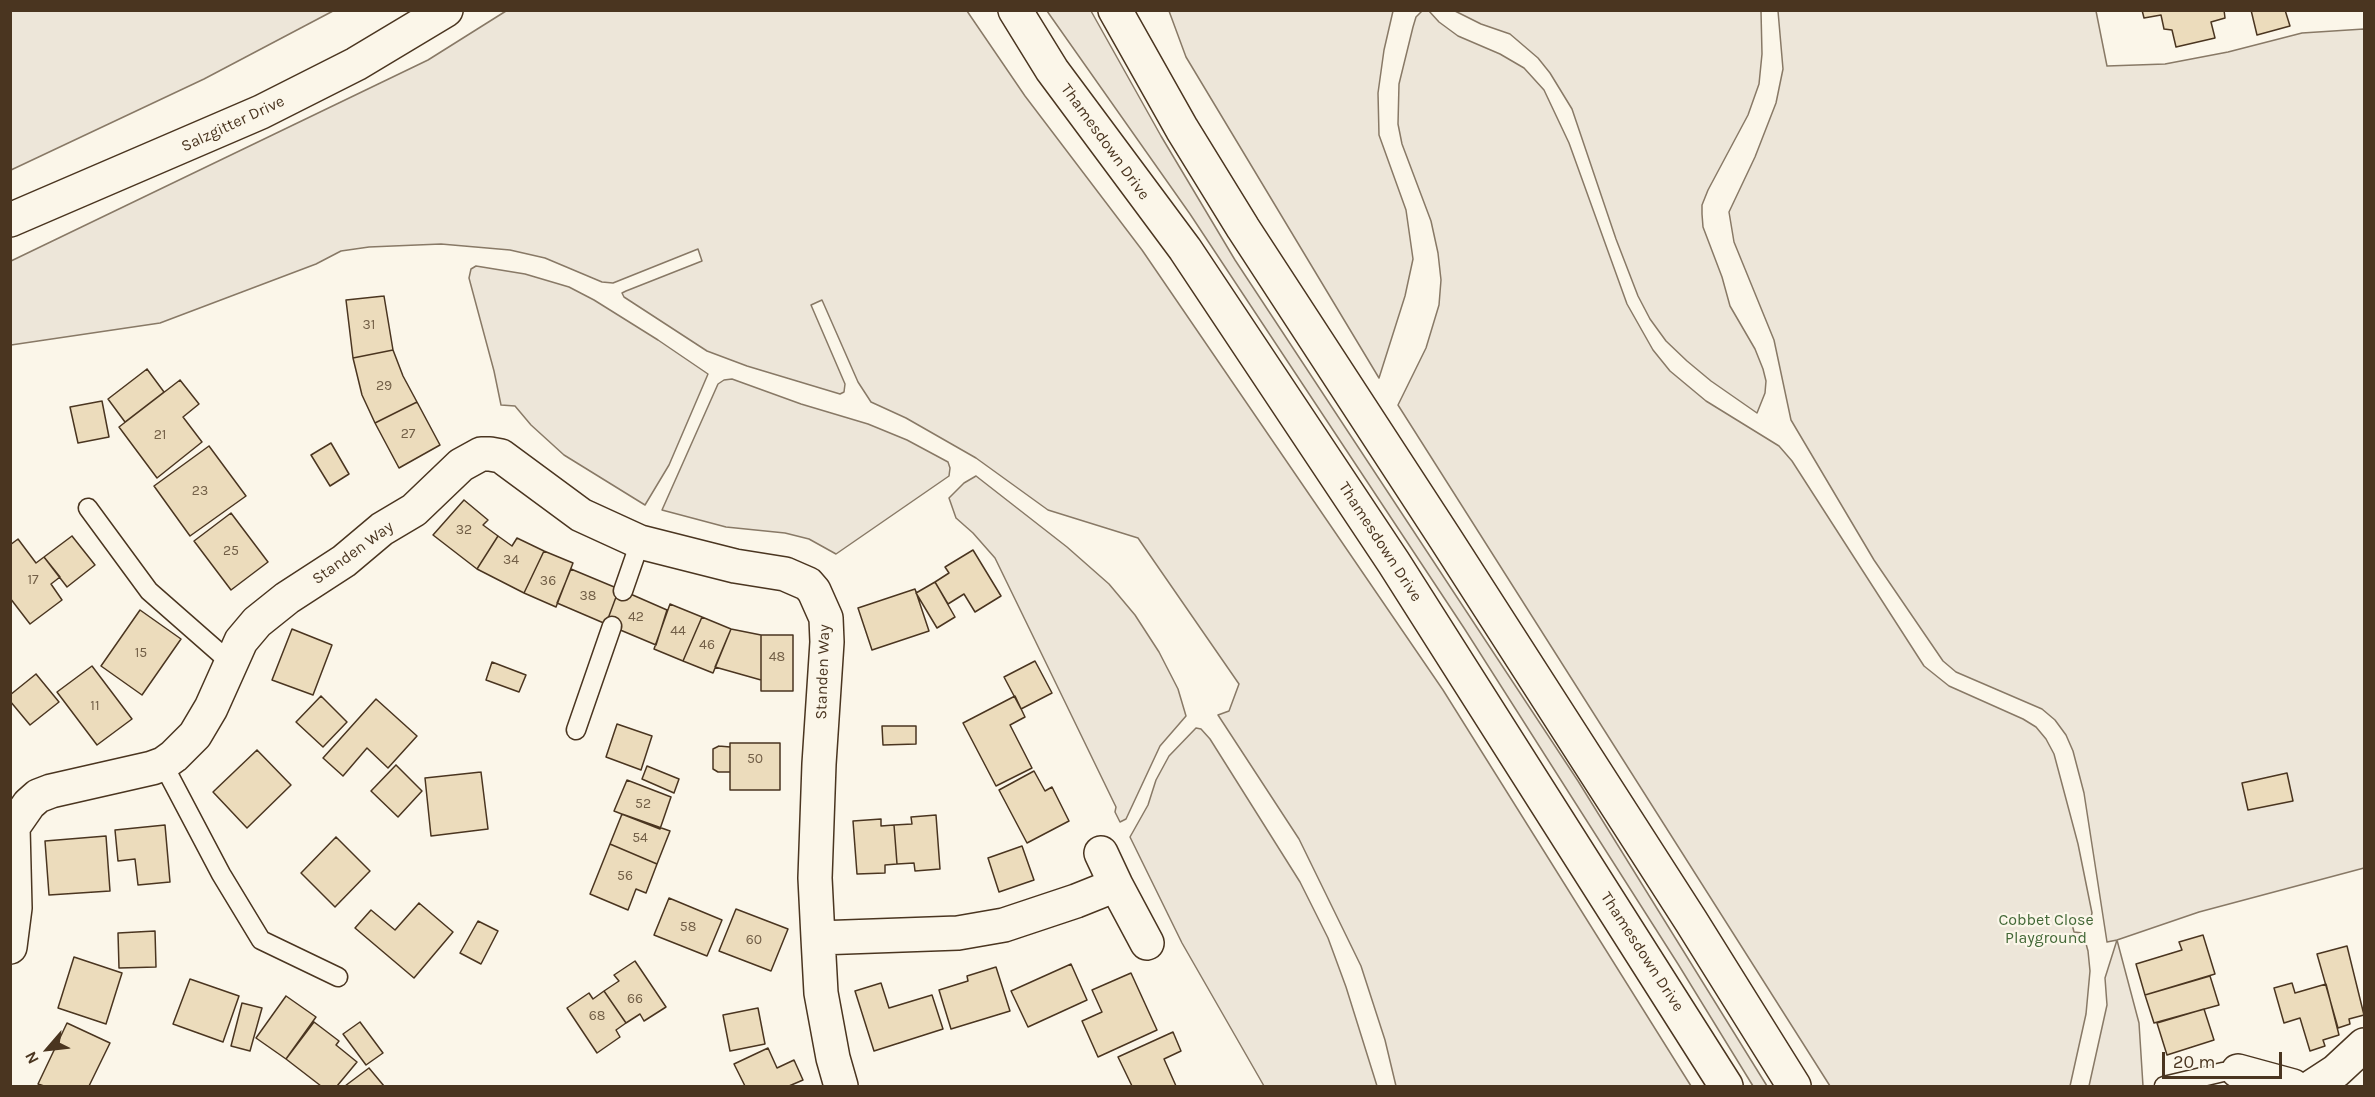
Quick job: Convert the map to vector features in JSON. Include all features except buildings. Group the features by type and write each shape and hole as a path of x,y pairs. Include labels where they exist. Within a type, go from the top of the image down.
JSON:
{"street":[{"name":"Salzgitter Drive","path":"10,220 261,112 356,64 446,10"},
{"name":"Thamesdown Drive","path":"1015,10 1052,70 1185,249 1394,563 1726,1086"},
{"path":"1115,10 1182,129 1243,228 1478,588 1794,1086"},
{"name":"Standen Way","path":"10,947 15,908 13,827 29,804 38,796 51,791 163,764 195,735 211,708 242,641 258,622 288,598 344,561 382,529 414,510 461,465 481,454 501,456 581,515 640,542 735,566 785,573 808,584 820,603 826,618 827,642 819,764 816,867 818,938 821,993 833,1058 841,1086"},
{"path":"1101,853 1147,943"},
{"path":"818,938 958,933 1004,925 1116,885"},
{"path":"2313,1086 2337,1071 2364,1045"},
{"path":"2238,1071 2293,1086"}],"lane":[{"path":"88,508 149,591 231,663"},
{"path":"623,591 640,542"},
{"path":"576,730 612,626"},
{"path":"163,764 221,874 261,940 338,977"},
{"path":"2164,1086 2223,1072 2238,1071"}],"green space":[{"path":"11,10 333,11 204,79 11,170"},
{"path":"506,11 967,11 1025,96 1142,250 1443,690 1691,1086 1396,1086 1385,1040 1361,966 1299,839 1218,715 1229,711 1239,684 1138,538 1048,510 976,458 906,418 871,402 858,382 822,300 811,305 845,384 844,392 840,394 747,366 707,351 624,297 622,293 626,291 702,261 698,249 613,283 602,282 545,258 510,250 441,244 369,247 341,251 316,264 160,323 11,345 11,261 428,60"},
{"path":"1047,11 1091,11 1161,136 1235,260 1578,781 1767,1086 1753,1086 1464,628 1190,214"},
{"path":"1169,11 1393,11 1384,50 1378,93 1379,135 1406,210 1413,259 1405,296 1379,378 1186,57"},
{"name":"Cobbet Close Playground","path":"1422,11 1429,11 1439,22 1458,36 1500,54 1524,68 1544,90 1569,143 1627,304 1653,350 1670,371 1706,401 1779,446 1792,461 1924,666 1949,686 2023,719 2036,727 2046,739 2054,754 2078,844 2092,913 2088,918 2078,917 2071,920 2074,932 2083,933 2090,971 2086,1014 2070,1086 1830,1086 1398,405 1426,348 1439,305 1441,280 1431,221 1402,144 1398,124 1399,84 1416,17"},
{"path":"1455,11 1761,11 1762,54 1759,84 1748,115 1702,205 1703,227 1722,277 1730,306 1755,349 1763,369 1766,381 1765,393 1757,413 1687,361 1666,341 1650,319 1638,296 1616,239 1572,109 1550,73 1538,58 1510,34 1481,24"},
{"path":"1778,11 2096,11 2107,66 2165,64 2228,52 2302,33 2364,29 2364,868 2199,912 2107,942 2084,793 2073,751 2066,735 2055,720 2042,709 1956,672 1943,661 1874,560 1791,420 1774,340 1734,242 1729,212 1755,157 1776,103 1783,69"},
{"path":"476,266 525,274 569,287 658,340 708,374 669,465 645,505 564,455 531,425 515,406 501,405 469,278 471,269"},
{"path":"732,379 801,404 868,424 907,440 948,462 949,476 836,554 809,539 785,533 726,527 662,510 718,384"},
{"path":"976,476 1067,547 1109,584 1135,615 1159,652 1178,689 1186,716 1160,746 1126,819 1120,822 1115,812 1116,807 995,558 956,518 949,498 964,483"},
{"path":"1196,728 1201,729 1210,739 1300,882 1328,938 1377,1086 1264,1086 1182,943 1130,837 1148,805 1156,780 1169,756"},
{"path":"2117,940 2139,1023 2143,1086 2089,1086 2107,1005 2105,978"}]}
